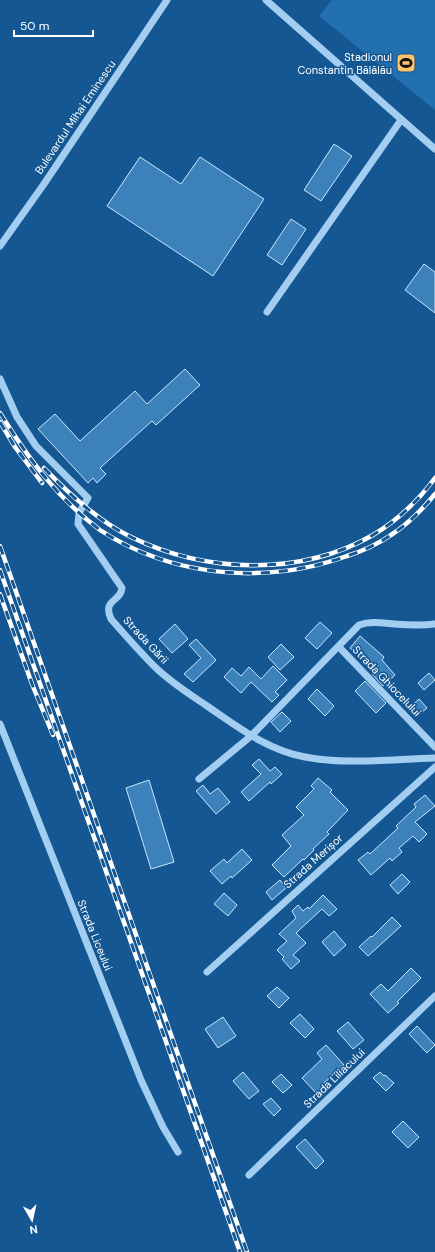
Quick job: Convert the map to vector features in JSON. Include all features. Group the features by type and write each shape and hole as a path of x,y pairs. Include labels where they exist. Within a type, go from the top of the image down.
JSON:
{"street":[{"name":"Bulevardul Mihai Eminescu","path":"0,246 44,184 167,0"},
{"path":"266,0 435,149"},
{"path":"267,312 401,120"},
{"path":"0,235 11,230"},
{"name":"Strada Gării","path":"0,379 17,417 36,446 88,498 79,512 78,524 122,588 120,594 108,608 111,619 153,665 170,680 251,736 290,754 346,761 435,758"},
{"path":"199,779 251,736 356,628 364,623 409,625 435,624"},
{"name":"Strada Ghiocelului","path":"339,647 435,747"},
{"name":"Strada Liceului","path":"0,724 141,1080 163,1127 178,1152"},
{"name":"Strada Merișor","path":"207,972 435,767"},
{"name":"Strada Liliacului","path":"249,1175 435,996"}],"shaded area":[{"name":"Stadionul Constantin Bălălău","path":"332,0 435,0 435,110 319,16"}],"building":[{"path":"334,144 352,156 321,201 304,190"},
{"path":"140,157 181,184 200,157 264,199 213,276 107,206"},
{"path":"291,219 306,229 282,265 267,255"},
{"path":"424,264 435,272 435,313 405,290"},
{"path":"185,369 200,385 156,425 152,421 100,468 106,474 97,483 93,478 88,483 38,429 55,414 80,441 135,391 147,404"},
{"path":"320,622 332,633 317,649 305,638"},
{"path":"175,624 188,639 172,653 159,639"},
{"path":"360,636 384,657 382,660 395,675 383,686 372,674 375,671 350,648"},
{"path":"196,639 216,660 193,682 184,674 201,658 189,645"},
{"path":"281,644 294,657 280,670 268,657"},
{"path":"273,666 287,680 275,692 279,695 272,702 251,682 241,693 224,677 232,668 241,676 249,667 261,679"},
{"path":"429,673 435,680 424,690 418,683"},
{"path":"365,681 386,703 376,713 355,691"},
{"path":"317,689 334,706 325,716 308,699"},
{"path":"419,699 427,708 417,716 409,708"},
{"path":"282,712 291,721 280,732 271,722"},
{"path":"259,759 270,771 275,767 282,774 271,784 270,782 249,801 241,792 261,774 252,765"},
{"path":"318,778 332,790 330,792 348,810 327,832 329,834 313,849 314,850 284,877 272,865 291,846 282,835 304,815 296,807 314,789 311,786"},
{"path":"149,780 174,862 151,869 126,788"},
{"path":"203,785 210,794 218,788 230,802 216,814 196,791"},
{"path":"425,795 435,806 415,822 427,834 419,842 413,836 399,848 402,852 392,861 390,858 371,875 358,860 368,852 370,854 398,828 396,826 416,807 414,804"},
{"path":"242,849 252,860 232,878 231,876 222,884 210,871 224,859 227,863"},
{"path":"402,874 410,882 398,894 390,885"},
{"path":"280,880 286,888 272,900 266,892"},
{"path":"224,893 237,905 228,916 214,904"},
{"path":"323,895 337,909 329,916 322,909 296,933 306,943 293,955 300,961 291,969 282,959 284,957 277,950 287,941 279,934 296,918 292,911 298,905 303,911 308,907 309,909"},
{"path":"392,917 401,926 368,956 359,947 371,936 372,937"},
{"path":"334,931 346,945 334,956 322,942"},
{"path":"411,968 421,978 388,1013 370,994 381,984 388,991"},
{"path":"277,987 289,998 279,1008 267,996"},
{"path":"300,1014 314,1029 305,1038 290,1023"},
{"path":"223,1017 236,1036 218,1048 205,1029"},
{"path":"348,1022 364,1040 353,1049 337,1031"},
{"path":"417,1026 435,1045 427,1053 409,1034"},
{"path":"326,1045 344,1065 324,1083 326,1085 316,1093 302,1078 322,1059 317,1053"},
{"path":"243,1072 259,1091 249,1099 233,1081"},
{"path":"380,1072 394,1083 386,1091 373,1078"},
{"path":"281,1074 292,1085 283,1093 272,1082"},
{"path":"271,1098 281,1109 274,1116 263,1104"},
{"path":"403,1121 419,1137 408,1148 392,1132"},
{"path":"305,1139 324,1161 316,1169 296,1147"}],"railway":[{"path":"0,413 44,476 70,504 100,530 135,549 157,558 204,570 252,573 276,572 300,569 347,556 365,550 397,531 425,506 435,494"},
{"path":"0,422 15,447 42,483"},
{"path":"44,468 84,506 119,531 131,537 160,549 190,558 221,563 252,565 284,564 315,558 345,549 373,535 391,523 415,502 435,478"},
{"path":"0,546 247,1252"},
{"path":"0,570 240,1252"},
{"path":"0,594 32,684 53,735"}],"place":[{"name":"Stadionul Constantin Bălălău","path":"406,63"}]}
